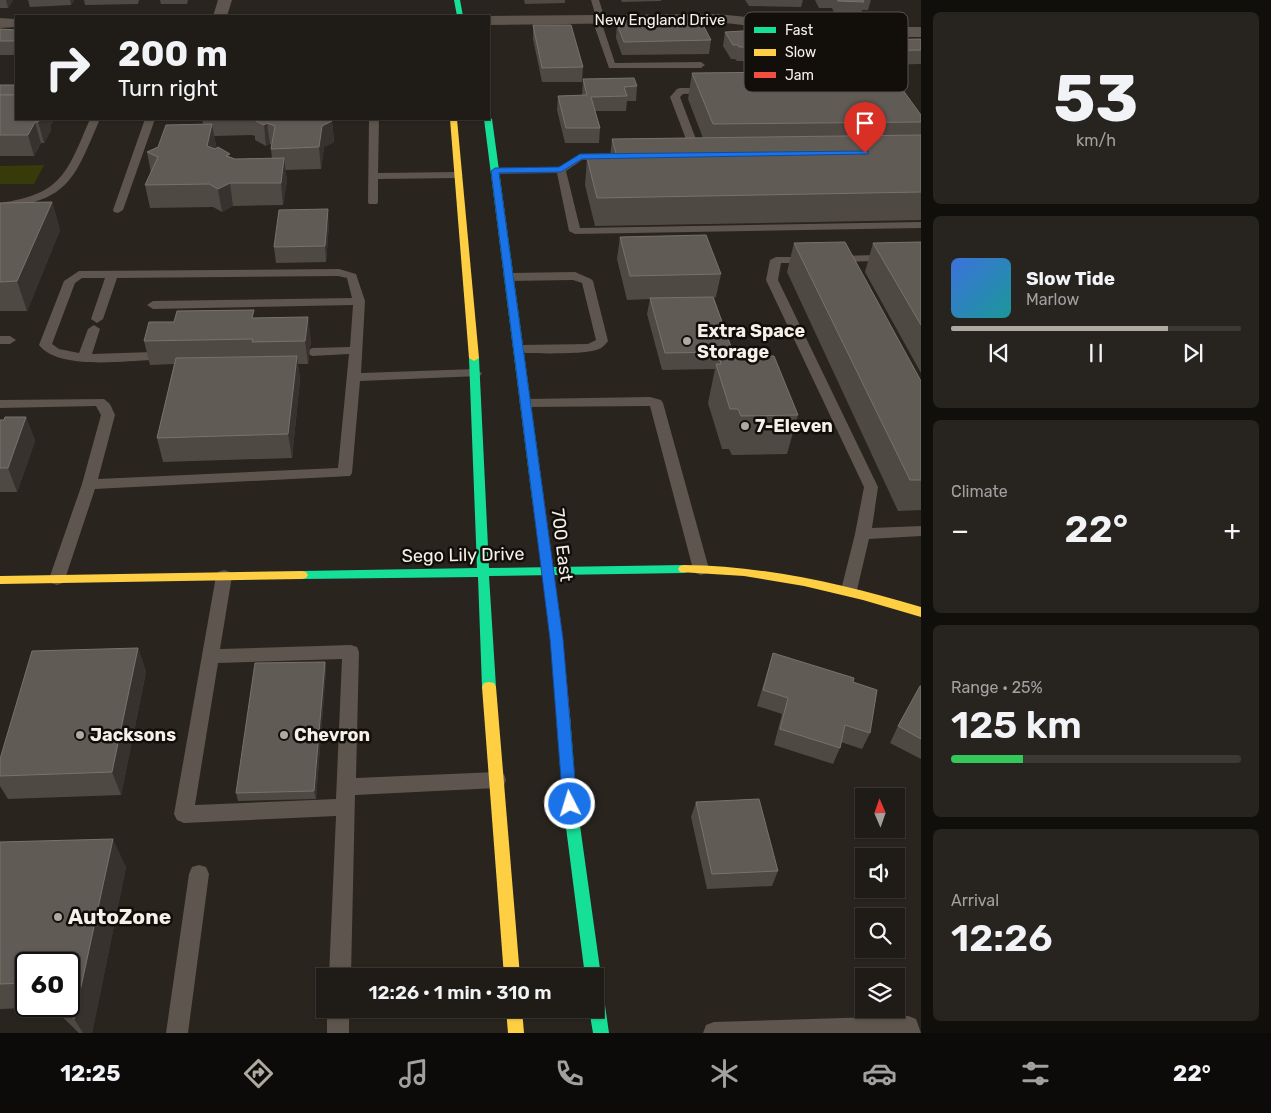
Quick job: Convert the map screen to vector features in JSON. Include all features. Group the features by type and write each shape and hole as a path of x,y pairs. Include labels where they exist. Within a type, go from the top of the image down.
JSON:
{"main road":[{"path":"457,0 460,15"},
{"path":"453,120 478,408 486,643 511,968"},
{"name":"700 East","path":"488,120 556,639 570,804 592,968"},
{"name":"Sego Lily Drive","path":"0,580 701,569 773,575 849,590 921,612"},
{"path":"515,1018 516,1033"},
{"path":"599,1018 601,1033"}],"street":[{"path":"220,15 225,0"},
{"name":"New England Drive","path":"490,20 717,18 744,21"},
{"path":"0,23 15,23"},
{"name":"New England Drive","path":"908,32 921,32"}],"lane":[{"path":"595,0 612,66 701,65"},
{"path":"697,155 675,97 680,91 720,91"},
{"path":"0,206 41,197 64,183 71,173 95,120"},
{"path":"118,210 150,120"},
{"path":"373,202 374,120"},
{"path":"495,171 561,170 580,157 639,156"},
{"path":"561,170 575,231 921,225"},
{"path":"373,176 458,175"},
{"path":"849,590 872,487 772,280 776,260 838,263 920,259"},
{"path":"89,484 345,473 357,350 359,301 352,276 339,272 79,275 70,280 45,345 56,352 84,358 152,356"},
{"path":"84,358 112,275"},
{"path":"509,277 576,276 587,280 602,341 590,348 518,348"},
{"path":"153,305 359,301"},
{"path":"312,352 357,350"},
{"path":"354,377 475,373"},
{"path":"526,403 650,401 656,403 701,569"},
{"path":"0,404 99,402 105,406 108,415 89,484 57,579"},
{"path":"863,534 921,530"},
{"path":"224,576 184,814 345,807"},
{"path":"210,656 351,652 340,968"},
{"path":"346,787 497,780"},
{"path":"176,1033 199,874"},
{"path":"338,1018 338,1033"},
{"path":"714,1033 908,1027 910,1033"}],"green space":[{"path":"44,165 34,184 0,184 0,166"}],"building":[{"path":"863,0 864,2 838,1"},
{"path":"702,23 711,40 624,42 617,24"},
{"path":"533,25 571,25 583,67 542,68"},
{"path":"0,29 15,30 15,41 0,41"},
{"path":"744,31 744,47 733,45 725,32"},
{"path":"908,39 921,39 921,50 908,50"},
{"path":"744,72 744,92 904,92 921,115 921,122 713,124 692,73"},
{"path":"634,78 637,86 624,87 627,96 591,97 600,128 566,128 558,96 587,95 583,79"},
{"path":"0,85 15,85 15,95 0,95"},
{"path":"0,95 15,95 15,120 39,120 35,122 28,135 0,135"},
{"path":"254,120 332,121 322,126 319,147 271,149 275,126 267,123 264,125"},
{"path":"212,124 207,146 215,149 218,147 230,154 226,156 235,159 284,158 281,183 230,183 218,189 209,184 145,185 158,157 147,152 158,147 166,125"},
{"path":"921,135 921,192 597,198 587,158 617,157 612,139"},
{"path":"52,202 17,281 0,282 0,203"},
{"path":"328,209 325,246 274,247 279,210"},
{"path":"706,235 721,274 630,276 620,237"},
{"path":"845,242 921,381 921,480 910,480 794,243"},
{"path":"921,242 921,325 873,243"},
{"name":"Extra Space Storage","path":"713,297 733,352 665,353 650,298"},
{"path":"254,310 252,318 308,317 305,341 252,342 253,339 144,341 149,322 174,322 177,311"},
{"path":"297,356 288,434 157,438 176,358"},
{"path":"774,356 798,415 741,416 738,409 730,409 716,364 721,364 719,357"},
{"path":"5,417 26,417 8,468 0,468 0,420 4,420"},
{"name":"Jacksons","path":"138,648 112,772 0,776 0,759 32,651"},
{"path":"773,653 854,678 853,682 877,690 870,733 845,725 840,748 780,729 788,698 763,690"},
{"name":"Chevron","path":"325,662 314,791 236,793 255,663"},
{"path":"921,686 921,739 898,726"},
{"path":"759,799 778,871 712,874 696,802"},
{"name":"AutoZone","path":"113,839 80,991 80,952 15,952 15,983 0,984 0,842"}],"traffic: fast":[{"path":"457,0 460,15"},
{"path":"488,120 538,499"},
{"path":"474,358 489,687"},
{"path":"302,575 684,569"},
{"path":"563,716 570,804 592,968"},
{"path":"599,1018 601,1033"}],"traffic: slow":[{"path":"453,120 474,358"},
{"path":"684,569 744,572 804,581 863,595 921,612"},
{"path":"0,580 302,575"},
{"path":"489,687 511,968"},
{"path":"515,1018 516,1033"}],"traffic: jam":[{"path":"538,499 557,639 563,716"}],"place":[{"name":"Extra Space Storage","path":"687,341"},
{"name":"7-Eleven","path":"745,426"},
{"name":"Jacksons","path":"80,735"},
{"name":"Chevron","path":"284,735"},
{"name":"AutoZone","path":"58,917"}],"route":[{"path":"570,804 556,639 495,171 561,170 580,157 865,153"}]}
